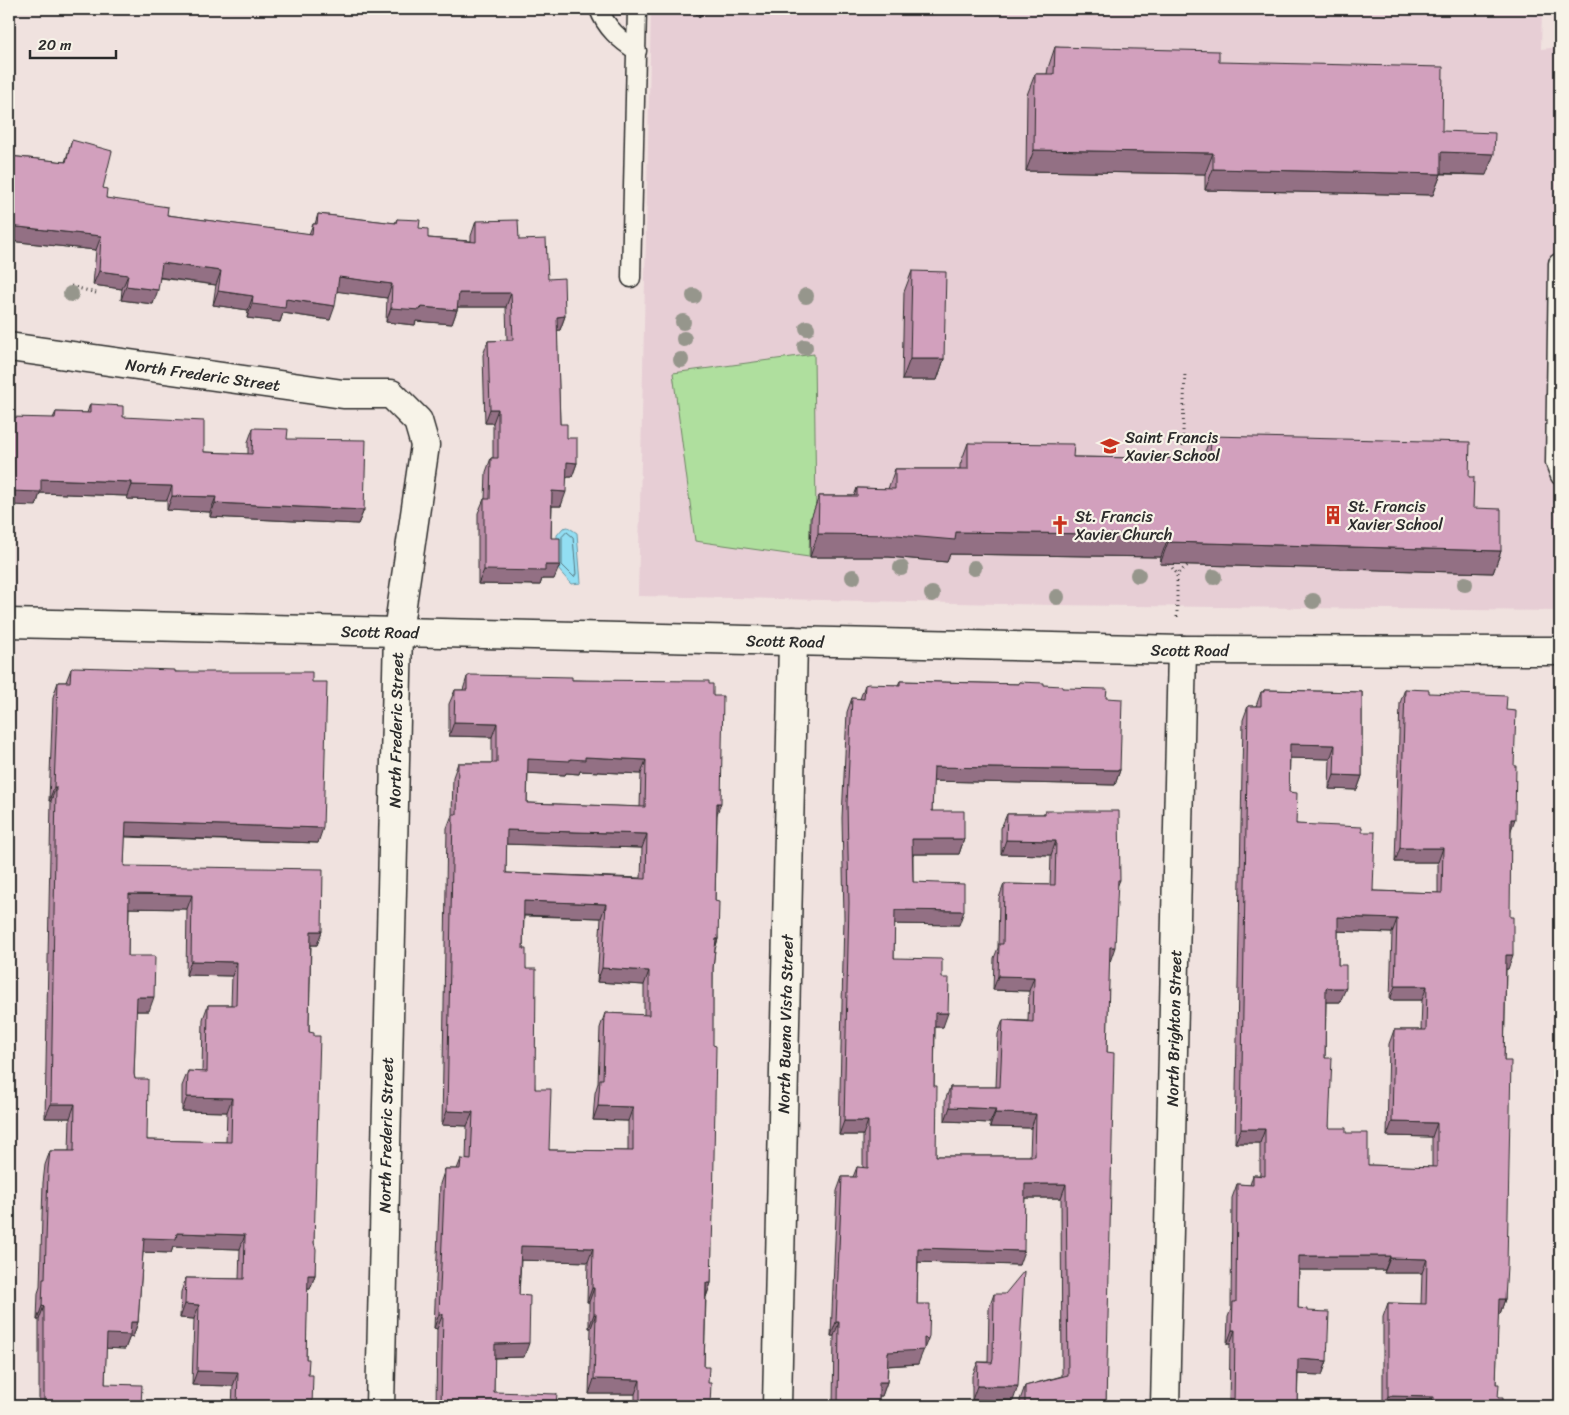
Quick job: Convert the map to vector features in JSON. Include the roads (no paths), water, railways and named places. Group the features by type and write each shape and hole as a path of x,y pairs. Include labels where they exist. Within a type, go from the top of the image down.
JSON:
{"street":[{"name":"North Frederic Street","path":"9,347 343,394 392,394 418,421 425,445 398,632 380,1406"},
{"name":"Scott Road","path":"9,623 1182,650 1560,651"},
{"name":"North Buena Vista Street","path":"777,1406 793,641"},
{"name":"North Brighton Street","path":"1165,1406 1182,650"}],"lane":[{"path":"599,9 603,20 620,40 637,51"},
{"path":"632,278 638,9"},
{"path":"1558,263 1554,463 1560,476"}],"water":[{"path":"568,527 577,533 581,583 571,584 557,568 557,535 563,528"}],"place":[{"name":"Saint Francis Xavier School","path":"1110,446"},
{"name":"St. Francis Xavier School","path":"1333,515"},
{"name":"St. Francis Xavier Church","path":"1060,525"}]}
